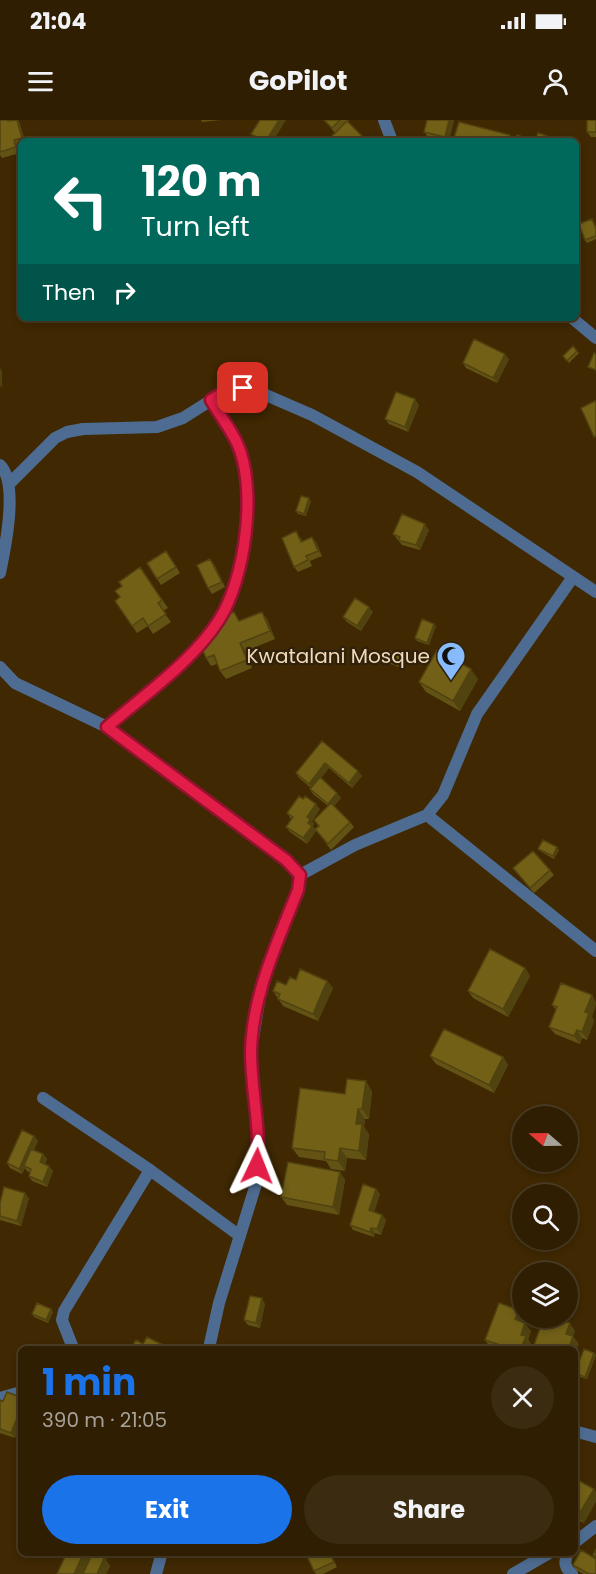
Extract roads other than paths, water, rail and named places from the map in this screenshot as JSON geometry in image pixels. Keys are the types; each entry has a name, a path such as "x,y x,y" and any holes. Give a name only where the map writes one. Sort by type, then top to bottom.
{"street":[{"path":"384,120 391,138"},
{"path":"576,321 596,338"},
{"path":"10,483 55,438 67,432 83,429 157,427 183,418 232,387 243,388 260,392 312,416 451,492 512,538 596,592"},
{"path":"107,727 204,639 232,599 239,572 245,524 244,473 237,444 211,400"},
{"path":"0,573 9,516 10,483 1,469"},
{"path":"300,875 355,844 427,815 443,795 477,714 573,577"},
{"path":"0,667 15,683 107,727 286,860 300,875"},
{"path":"427,815 596,951"},
{"path":"209,1346 219,1304 257,1175 259,1148 251,1051 262,983 298,890 300,875"},
{"path":"43,1098 150,1170 240,1236"},
{"path":"72,1346 62,1320 63,1311 150,1170"},
{"path":"0,1398 18,1393"},
{"path":"578,1432 596,1437"},
{"path":"578,1540 596,1526"},
{"path":"156,1574 161,1556"},
{"path":"513,1574 544,1556"},
{"path":"566,1556 565,1568 572,1574"}],"place":[{"name":"Kwatalani Mosque","path":"451,682"}]}
